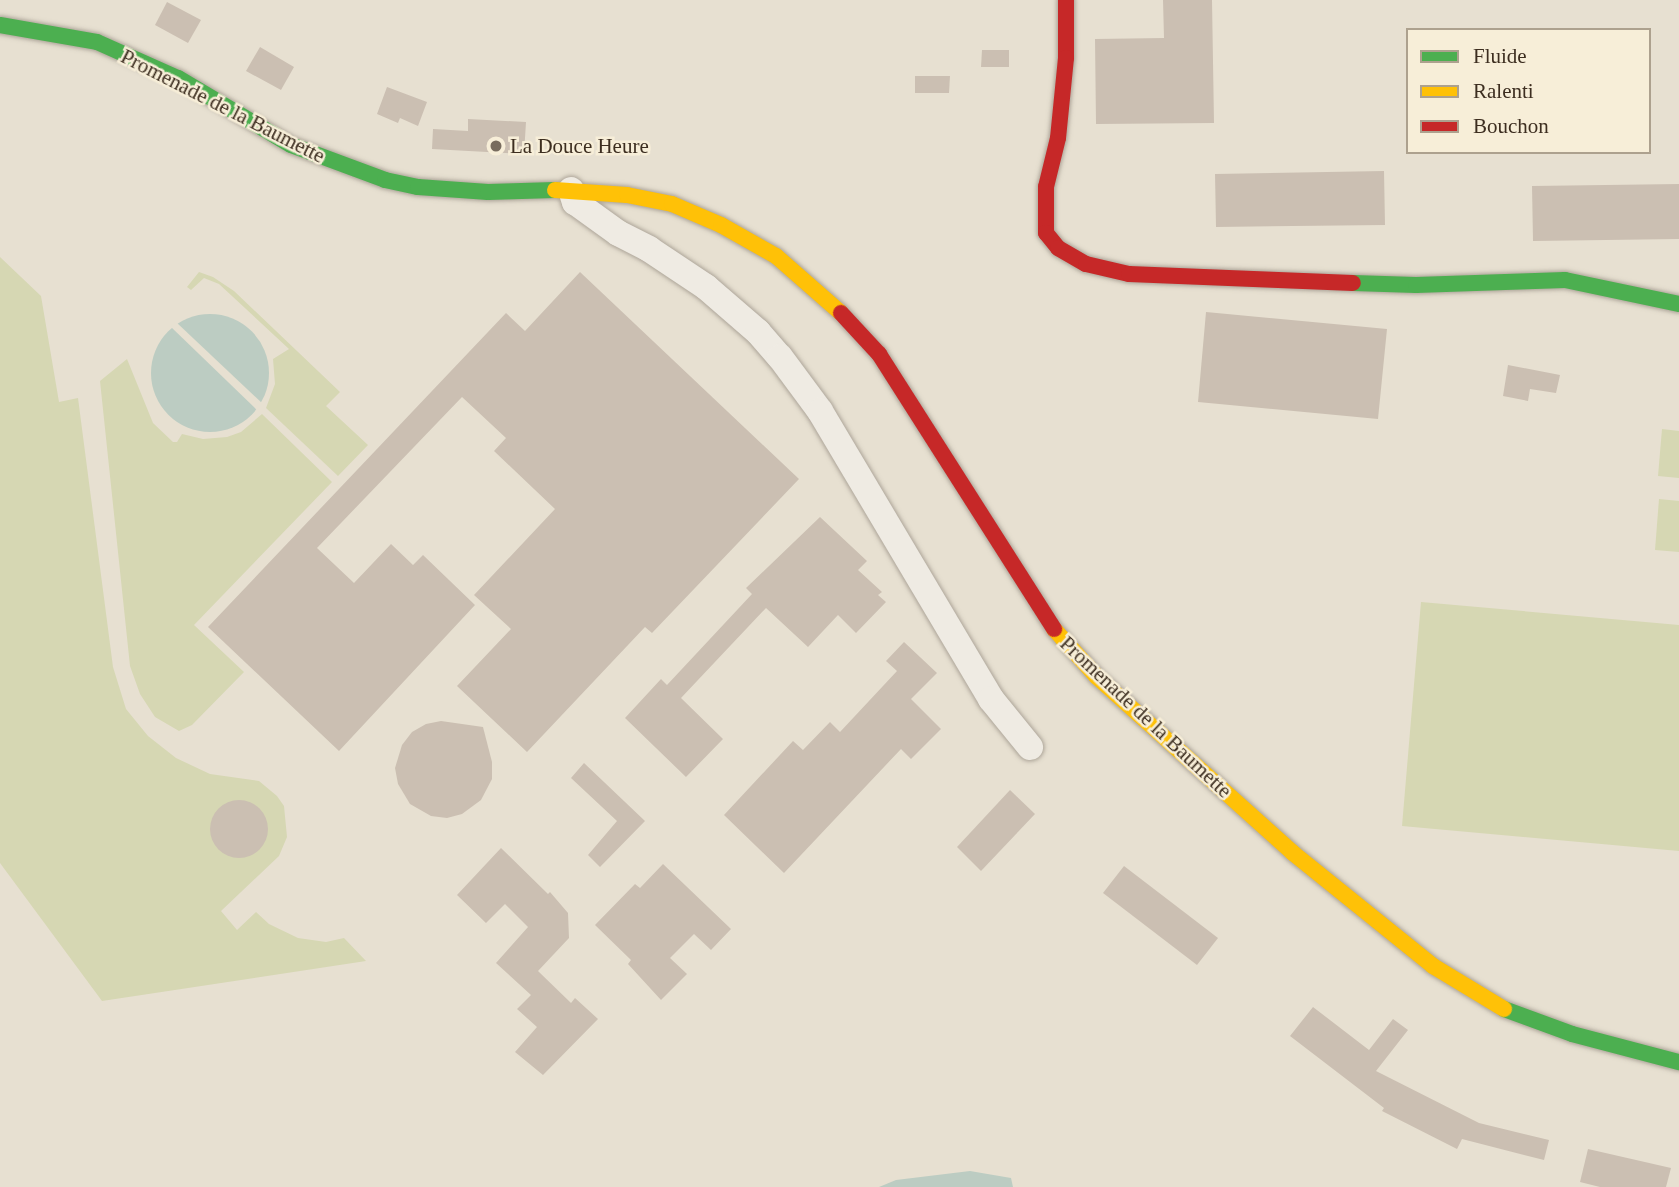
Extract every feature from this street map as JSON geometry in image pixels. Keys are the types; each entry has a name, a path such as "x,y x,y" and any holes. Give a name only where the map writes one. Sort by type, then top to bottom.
{"street":[{"path":"1066,0 1066,58 1058,138 1046,187 1046,233 1058,248 1086,264 1129,274 1416,285 1565,280 1679,304"},
{"name":"Promenade de la Baumette","path":"0,26 97,42 178,78 291,145 385,180 418,187 488,192 571,190 618,194 672,204 721,225 776,256 831,302 879,354 1057,634 1097,677 1368,915 1433,966 1494,1005 1572,1034 1679,1062"},
{"path":"571,190 575,202 618,233 649,249 706,287 780,357 820,411 991,699 1030,747"},
{"path":"618,194 613,215 618,233"}],"green space":[{"path":"0,257 41,296 59,402 78,398 113,667 126,709 148,736 176,758 210,774 259,781 277,796 284,806 287,837 279,856 221,911 237,930 256,912 269,924 298,938 326,942 344,938 366,961 102,1001 0,863","holes":["241,805 256,812 262,832 254,846 237,852 221,842 217,827 224,812"]},
{"path":"199,272 213,277 234,291 340,392 326,406 368,445 338,476 266,408 275,384 273,359 289,349 219,284 204,278 191,290 187,287"},
{"path":"127,359 153,423 173,442 177,442 182,434 203,439 227,437 241,432 262,414 332,482 194,625 244,672 192,725 179,731 155,717 140,694 130,666 100,381"},
{"path":"1662,429 1679,431 1679,478 1658,476"},
{"path":"1659,499 1679,501 1679,552 1655,550"},
{"path":"1421,602 1679,625 1679,851 1402,826"}],"shaded area":[{"path":"210,314 243,324 259,340 269,373 259,406 243,422 210,432 177,422 161,406 151,373 161,340 177,324"},
{"path":"970,1171 1011,1178 1013,1187 879,1187 896,1180"}],"pier":[{"path":"176,322 264,405 259,412 170,326"}],"building":[{"path":"1163,0 1212,0 1214,123 1096,124 1095,39 1164,38"},
{"path":"167,2 201,20 188,43 155,25"},
{"path":"260,47 294,67 281,90 246,71"},
{"path":"982,50 1009,50 1009,67 981,67"},
{"path":"915,76 950,76 949,93 915,93"},
{"path":"387,87 427,102 418,126 400,118 398,123 377,114"},
{"path":"468,119 526,122 524,154 432,149 433,129 468,131"},
{"path":"1384,171 1385,225 1216,227 1215,174"},
{"path":"1679,184 1679,239 1533,241 1532,186"},
{"path":"580,272 799,479 652,633 645,627 527,752 457,686 511,629 474,595 555,509 494,451 506,438 462,397 317,548 354,583 391,544 413,565 423,555 475,605 339,751 208,627 506,313 525,331"},
{"path":"1206,312 1387,329 1378,419 1198,402"},
{"path":"1508,365 1560,375 1556,393 1530,389 1528,401 1503,396"},
{"path":"820,517 867,561 858,570 882,592 878,595 886,602 856,633 838,615 808,647 766,608 681,698 723,739 686,777 625,718 661,679 667,685 752,594 746,588"},
{"path":"904,642 937,673 911,699 941,729 911,759 901,749 784,873 724,815 793,741 803,750 830,722 840,732 897,671 886,661"},
{"path":"441,721 483,727 492,762 492,779 481,800 462,814 447,818 431,816 410,804 398,784 395,768 402,745 412,732 426,724"},
{"path":"584,763 645,821 600,867 588,855 617,821 571,778"},
{"path":"1010,790 1035,814 981,871 957,847"},
{"path":"233,800 245,800 260,808 268,823 268,835 260,850 245,858 233,858 218,850 210,835 210,823 218,808"},
{"path":"501,848 548,894 550,892 568,913 569,938 538,971 571,1003 575,998 598,1019 543,1075 515,1052 537,1027 517,1009 531,995 496,963 528,927 505,904 486,923 457,895"},
{"path":"663,864 731,929 711,950 694,934 670,958 687,974 661,1000 628,964 631,960 595,925 635,884 640,888"},
{"path":"1124,866 1218,938 1197,965 1103,893"},
{"path":"1313,1007 1369,1050 1393,1019 1408,1030 1376,1071 1479,1123 1549,1140 1544,1160 1462,1139 1457,1149 1382,1111 1384,1108 1290,1036"},
{"path":"1588,1149 1671,1168 1666,1187 1600,1187 1580,1182"}],"traffic: fast":[{"path":"0,25 97,42 178,78 291,145 385,180 418,187 488,192 555,190"},
{"path":"1353,283 1416,285 1565,280 1679,304"},
{"path":"1504,1009 1572,1034 1679,1062"}],"traffic: slow":[{"path":"555,190 627,195 672,204 721,225 776,256 841,313"},
{"path":"1054,629 1097,677 1293,853 1433,966 1504,1009"}],"traffic: jam":[{"path":"1066,0 1066,58 1058,138 1046,187 1046,233 1058,248 1086,264 1129,274 1353,283"},
{"path":"841,313 879,354 1054,629"}],"place":[{"name":"La Douce Heure","path":"496,146"}]}
